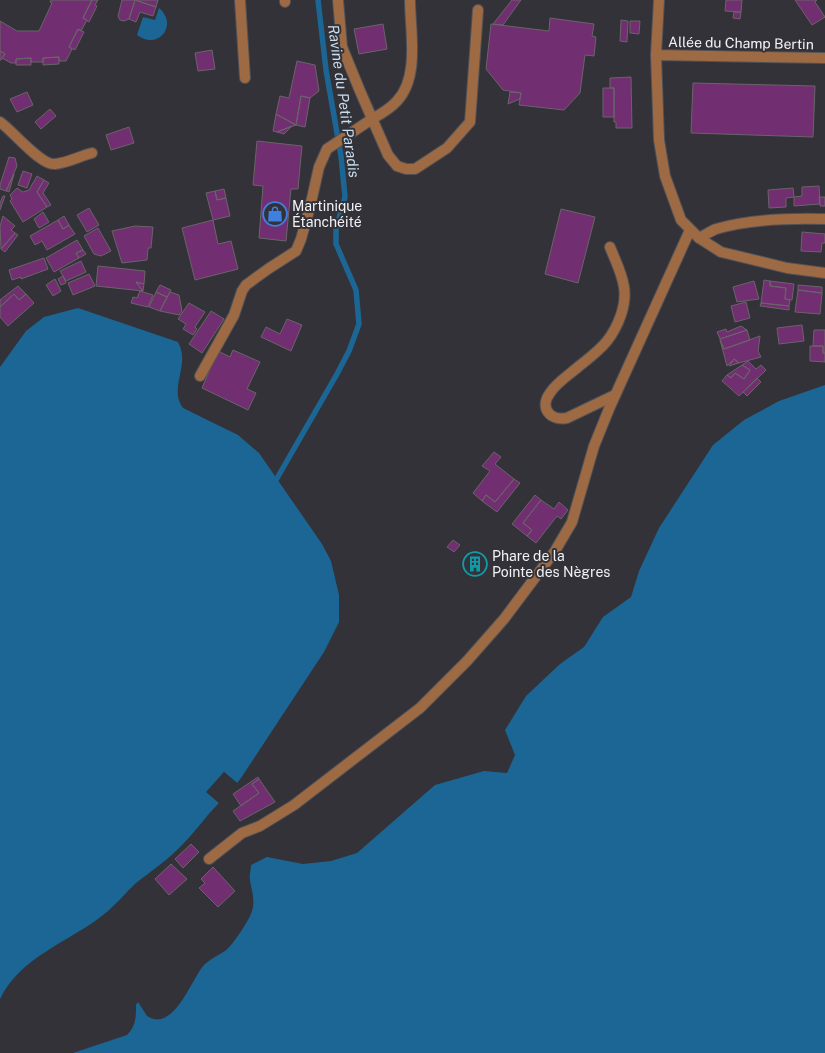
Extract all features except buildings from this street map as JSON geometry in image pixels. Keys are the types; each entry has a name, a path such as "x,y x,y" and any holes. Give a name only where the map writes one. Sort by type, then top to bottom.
{"street":[{"path":"240,0 245,78"},
{"path":"338,0 342,47 388,155 397,166 406,169 415,169 446,148 470,122 478,10"},
{"path":"200,376 234,316 242,291 246,285 268,268 296,251 306,223 319,167 327,149 346,135 390,109 399,100 406,88 412,55 410,0"},
{"path":"659,0 656,55 659,140 665,176 681,220 690,230 721,252 787,268 825,273"},
{"name":"Allée du Champ Bertin","path":"656,55 825,58"},
{"path":"0,122 9,128 45,163 54,165 92,152"},
{"path":"700,238 715,229 741,224 787,218 825,219"},
{"path":"209,859 242,833 260,826 294,805 420,708 467,661 504,619 555,551 572,522 594,446 615,395 690,230"},
{"path":"610,247 624,284 625,298 622,312 606,342 550,391 545,403 550,415 556,419 561,419 567,418 615,395"}],"water":[{"path":"159,8 165,15 167,22 163,34 152,40 137,35 143,17 155,20"},
{"path":"78,308 178,342 182,359 178,392 183,408 238,435 259,453 322,544 331,561 339,595 339,622 324,652 241,778 237,783 224,772 207,792 219,803 189,838 168,858 136,883 112,908 90,925 32,961 9,984 0,999 0,367 26,331 44,317"},
{"path":"825,385 825,1053 73,1053 127,1035 134,1025 138,1002 147,1016 156,1019 165,1017 173,1012 203,966 228,948 240,934 249,918 253,901 250,878 251,865 267,857 303,864 331,861 357,853 435,785 484,771 507,773 515,755 505,730 526,696 560,664 584,647 603,617 631,597 639,571 659,528 713,445 744,420 779,401"}],"pier":[{"path":"224,772 237,783 235,785 224,776 210,792 221,802 219,803 206,792"}],"waterway":[{"name":"Ravine du Petit Paradis","path":"276,480 337,374 349,351 359,324 356,290 336,244 336,229 345,197 341,156 326,70 318,0"}],"place":[{"name":"Martinique Étanchéité","path":"275,214"},
{"name":"Phare de la Pointe des Nègres","path":"475,564"}]}
